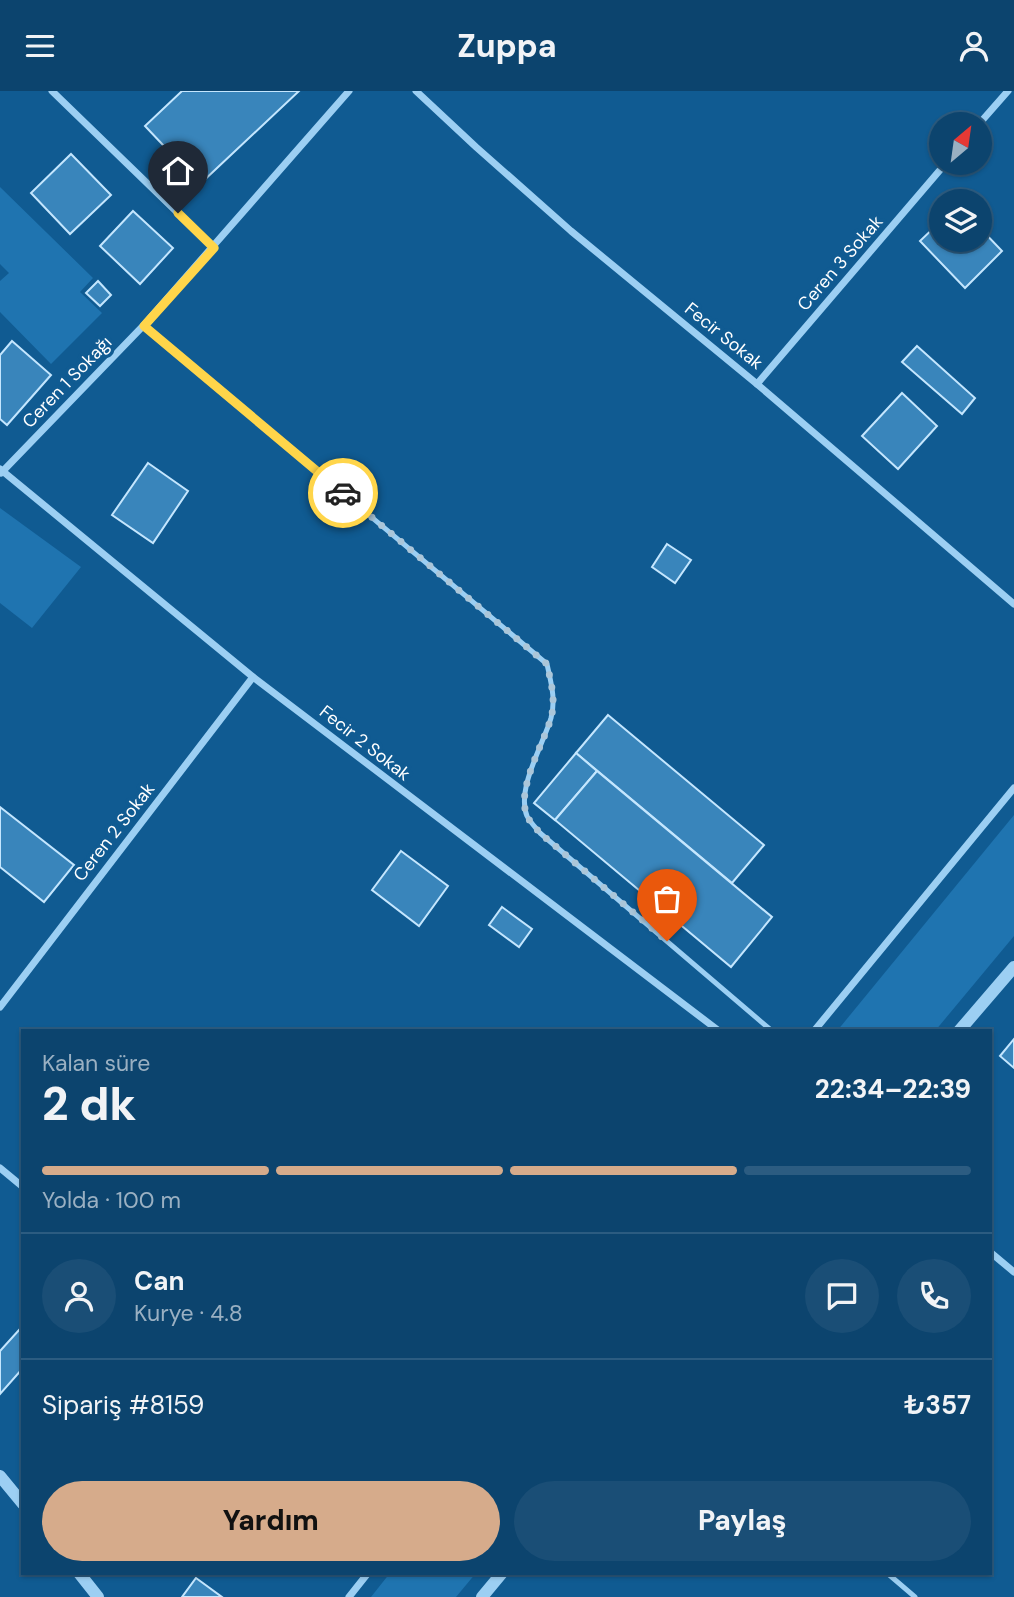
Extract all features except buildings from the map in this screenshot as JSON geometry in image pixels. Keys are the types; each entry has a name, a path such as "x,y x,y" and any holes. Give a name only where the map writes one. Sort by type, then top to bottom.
{"street":[{"path":"52,91 214,248"},
{"name":"Ceren 1 Sokağı","path":"1,471 144,326 349,91"},
{"name":"Fecir Sokak","path":"416,91 570,231 757,384 1014,604"},
{"path":"990,112 1008,91"},
{"name":"Ceren 3 Sokak","path":"757,384 936,175"},
{"name":"Fecir 2 Sokak","path":"1,471 253,677 716,1029"},
{"name":"Ceren 2 Sokak","path":"0,1007 253,677"},
{"path":"816,1029 1014,787"},
{"path":"961,1029 1014,967"},
{"path":"0,1168 21,1185"},
{"path":"992,1254 1014,1272"},
{"path":"0,1476 21,1502"},
{"path":"81,1575 98,1597"},
{"path":"349,1597 366,1575"},
{"path":"482,1597 500,1575"}],"lane":[{"path":"144,326 547,664 554,699 551,717 527,783 524,803 528,818 540,833 770,1029"},
{"path":"889,1575 915,1597"}],"shaded area":[{"path":"0,187 93,278 80,292 102,313 51,364 0,312 0,281 9,273 0,264"},
{"path":"0,508 81,567 32,628 0,603"},
{"path":"1014,815 1014,936 937,1029 839,1029"},
{"path":"388,1575 474,1575 456,1597 371,1597"}],"way so far":[{"path":"343,493 547,664 554,699 551,717 527,783 524,803 528,818 540,833 667,941"}],"route":[{"path":"178,213 214,248 144,326 343,493"}]}
